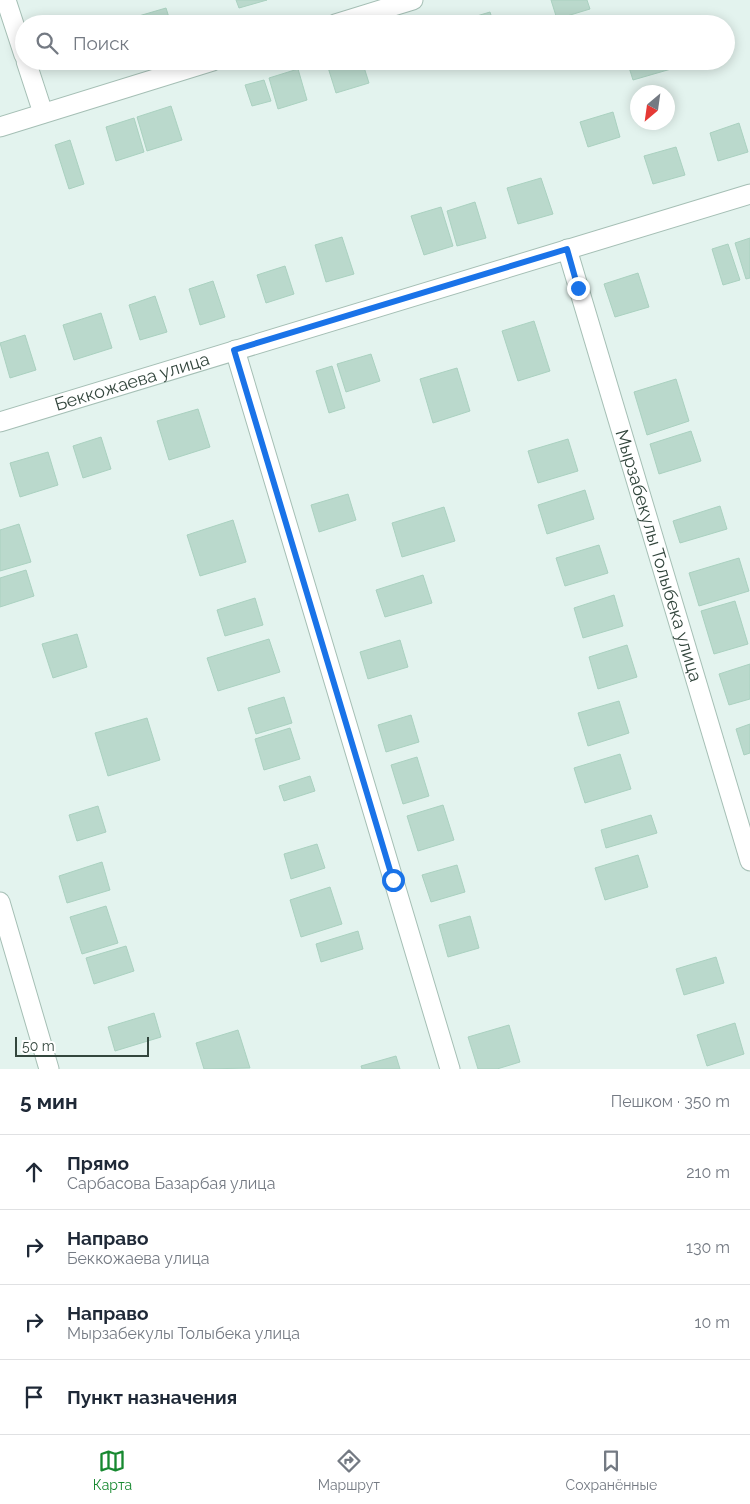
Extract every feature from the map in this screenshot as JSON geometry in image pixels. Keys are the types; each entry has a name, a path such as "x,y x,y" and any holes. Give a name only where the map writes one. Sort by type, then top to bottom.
{"street":[{"path":"6,0 15,28"},
{"path":"364,15 413,0"},
{"path":"29,70 43,113"},
{"path":"0,127 184,70"},
{"name":"Беккожаева улица","path":"0,422 750,194"},
{"name":"Мырзабекулы Толыбека улица","path":"567,249 750,861"},
{"path":"234,350 450,1069"},
{"path":"0,902 49,1069"}],"building":[{"path":"236,0 267,0 239,8"},
{"path":"551,0 587,0 590,9 570,15 556,15"},
{"path":"166,8 168,15 142,15"},
{"path":"490,12 491,15 480,15"},
{"path":"298,70 307,100 278,109 269,78"},
{"path":"329,70 365,70 369,83 336,93"},
{"path":"630,70 668,70 633,80"},
{"path":"264,80 271,101 252,106 245,85"},
{"path":"171,106 182,140 147,151 137,117"},
{"path":"613,112 620,137 588,147 580,122"},
{"path":"134,118 144,152 116,161 106,127"},
{"path":"739,123 748,152 718,161 710,133"},
{"path":"70,140 84,184 69,189 55,145"},
{"path":"676,147 685,175 653,184 644,156"},
{"path":"541,178 553,214 518,224 507,188"},
{"path":"475,202 486,238 457,246 447,211"},
{"path":"441,207 453,246 424,255 411,216"},
{"path":"342,237 354,274 326,282 315,245"},
{"path":"750,238 750,278 746,279 735,243"},
{"path":"728,244 740,280 723,285 712,249"},
{"path":"285,266 294,294 266,303 257,275"},
{"path":"638,273 649,307 615,317 604,284"},
{"path":"213,281 225,317 200,325 189,289"},
{"path":"155,296 167,332 140,340 129,305"},
{"path":"101,313 112,348 74,360 63,325"},
{"path":"534,321 550,371 518,381 502,331"},
{"path":"25,335 36,370 10,378 0,343"},
{"path":"371,354 380,381 346,392 337,364"},
{"path":"332,366 345,408 329,413 316,371"},
{"path":"457,368 470,411 433,423 420,379"},
{"path":"676,379 689,421 647,435 634,392"},
{"path":"198,409 210,447 169,460 157,421"},
{"path":"691,431 701,461 659,474 650,444"},
{"path":"101,437 111,469 83,478 73,446"},
{"path":"568,439 578,471 538,483 528,451"},
{"path":"48,452 58,485 20,497 10,463"},
{"path":"585,490 594,519 547,534 538,505"},
{"path":"348,494 356,520 319,532 311,505"},
{"path":"720,506 727,529 680,543 673,521"},
{"path":"444,507 455,541 402,557 392,523"},
{"path":"233,520 246,562 200,576 187,535"},
{"path":"19,524 31,562 0,571 0,530"},
{"path":"599,545 608,573 565,586 556,558"},
{"path":"739,558 749,591 699,606 689,573"},
{"path":"26,570 34,596 0,607 0,578"},
{"path":"423,575 432,603 385,617 376,590"},
{"path":"614,595 623,626 583,638 574,608"},
{"path":"255,598 263,625 225,636 217,610"},
{"path":"735,601 748,644 714,654 701,611"},
{"path":"77,634 87,667 53,678 42,644"},
{"path":"269,639 280,672 218,691 207,658"},
{"path":"400,640 408,667 368,679 360,652"},
{"path":"627,645 637,677 598,689 589,657"},
{"path":"750,664 750,699 729,705 719,674"},
{"path":"284,697 292,723 256,734 248,708"},
{"path":"619,701 629,733 588,746 578,713"},
{"path":"411,715 419,742 386,752 378,725"},
{"path":"147,718 160,760 108,776 95,733"},
{"path":"750,724 750,753 744,755 736,729"},
{"path":"290,728 300,759 264,770 255,739"},
{"path":"620,754 631,789 585,803 574,768"},
{"path":"417,757 429,796 403,804 391,765"},
{"path":"310,776 315,791 284,801 279,786"},
{"path":"443,805 454,840 418,851 407,816"},
{"path":"98,806 106,832 77,841 69,815"},
{"path":"651,815 657,833 606,848 601,830"},
{"path":"317,844 325,868 291,879 284,854"},
{"path":"638,855 648,887 605,900 595,868"},
{"path":"102,862 110,890 67,903 59,876"},
{"path":"457,865 465,892 431,902 422,875"},
{"path":"330,887 342,924 301,937 290,900"},
{"path":"106,906 118,943 82,954 70,917"},
{"path":"470,916 479,948 448,957 439,925"},
{"path":"358,931 363,949 321,962 316,944"},
{"path":"126,946 134,971 94,984 86,958"},
{"path":"716,957 724,983 684,995 676,969"},
{"path":"154,1013 161,1037 115,1051 108,1027"},
{"path":"735,1023 744,1054 707,1066 697,1035"},
{"path":"509,1025 520,1062 497,1069 478,1069 468,1037"},
{"path":"238,1030 250,1068 204,1069 196,1043"},
{"path":"396,1056 400,1069 362,1069 361,1066"}],"route":[{"path":"393,880 234,350 567,249 578,288"}]}
